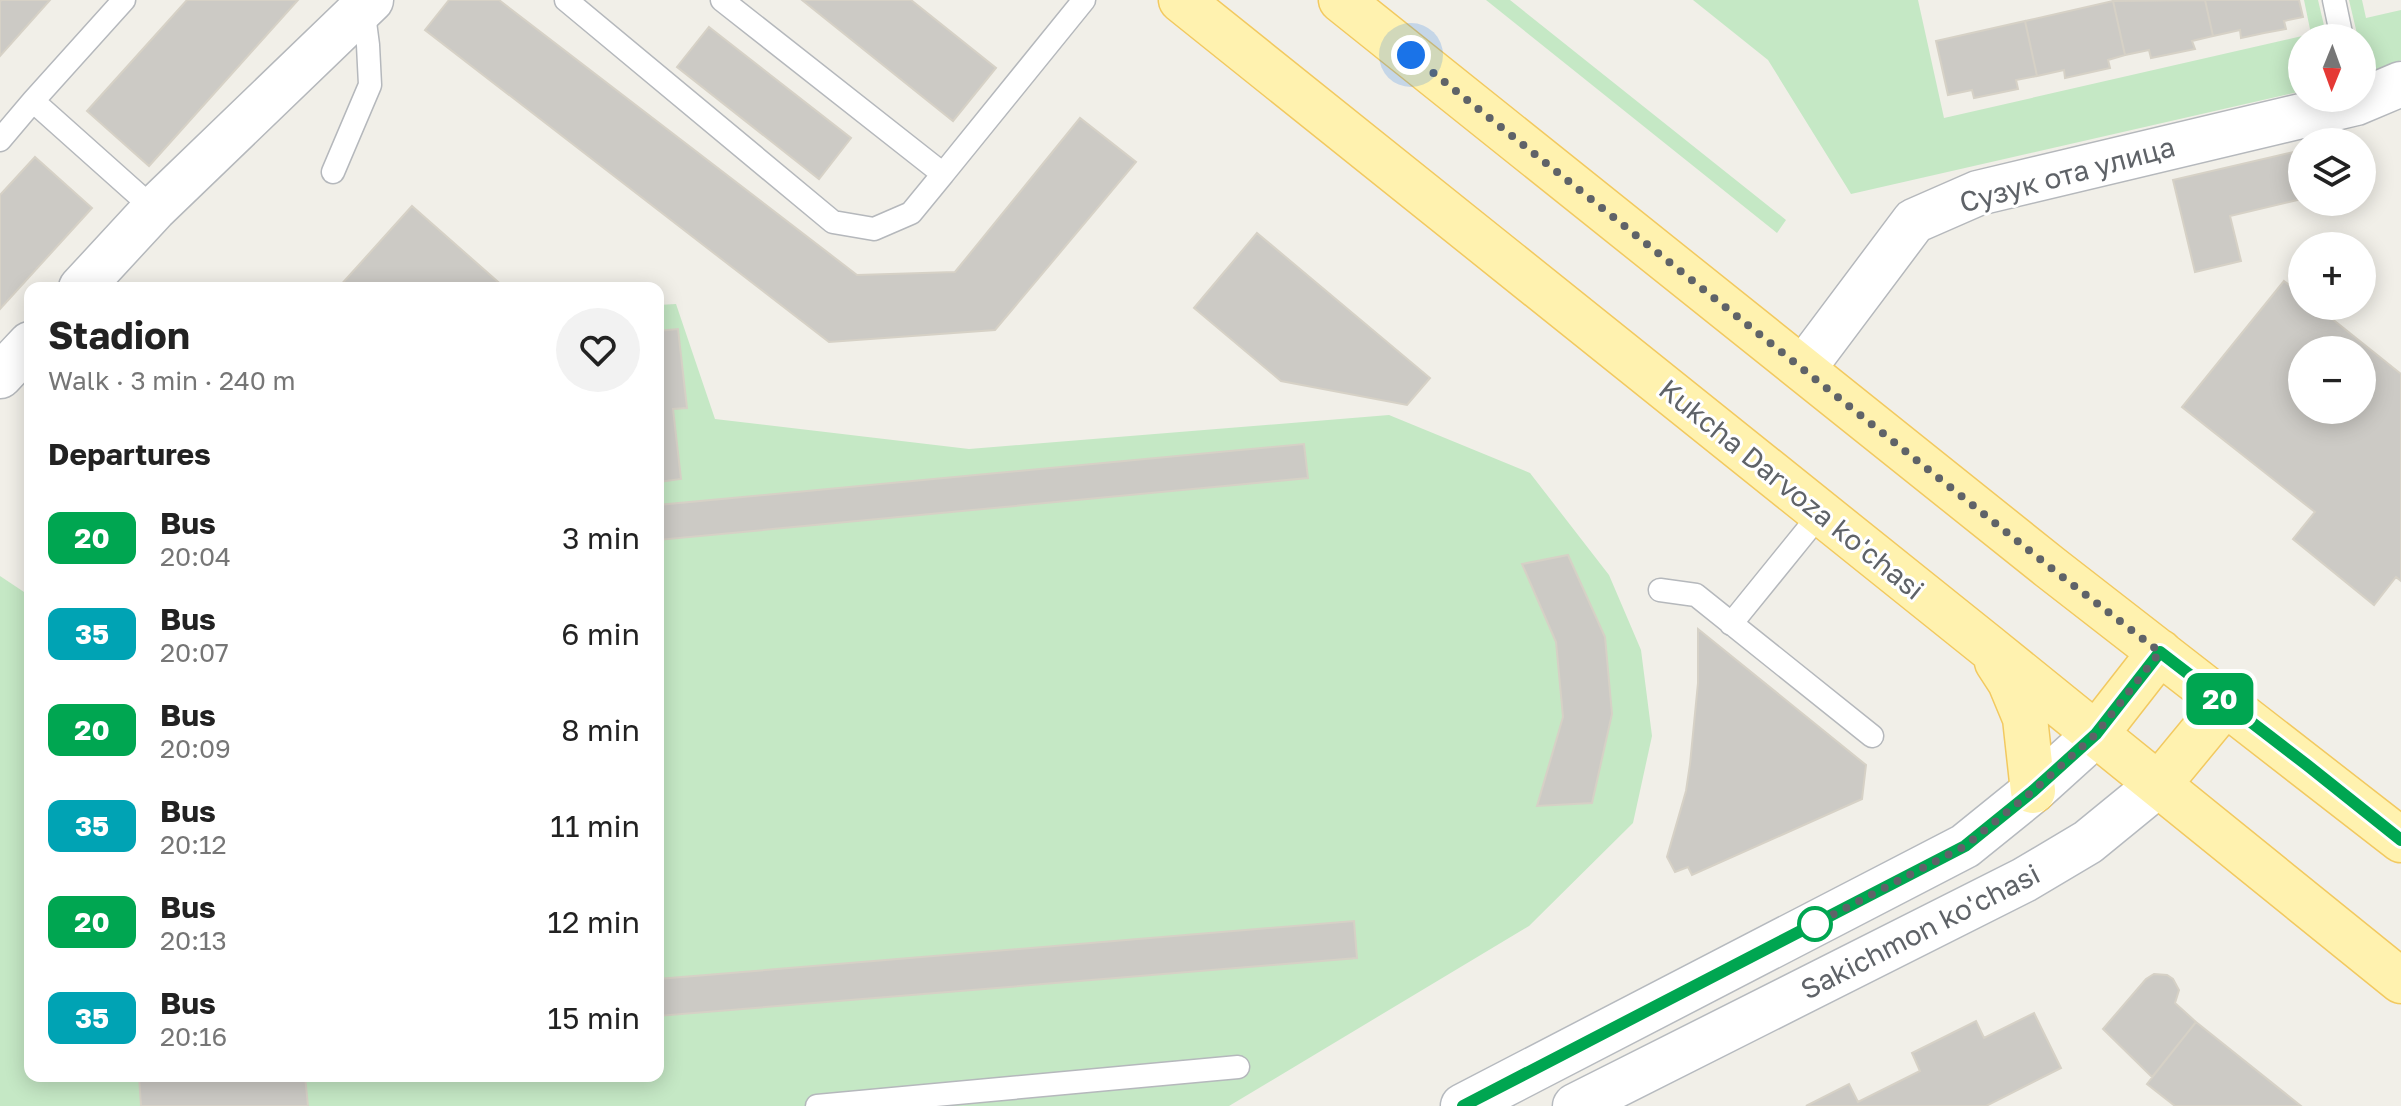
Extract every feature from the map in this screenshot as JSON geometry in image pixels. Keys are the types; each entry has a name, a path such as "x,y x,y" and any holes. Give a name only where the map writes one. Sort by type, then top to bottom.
{"main road":[{"name":"Kukcha Darvoza ko'chasi","path":"1181,0 2401,981"},
{"path":"1341,0 2225,704 2401,840"},
{"path":"87,282 154,209 367,4"},
{"name":"Сузук ота улица","path":"2376,93 2401,84"},
{"name":"Сузук ота улица","path":"1803,369 1914,221 1978,193 2306,112"},
{"path":"0,376 24,350"},
{"path":"1987,646 2010,682 2025,718 2033,791"},
{"name":"Sakichmon ko'chasi","path":"1463,1106 1965,846 2096,734 2160,652"},
{"name":"Sakichmon ko'chasi","path":"1575,1106 2024,880 2088,842 2159,784 2225,704"}],"lane":[{"path":"0,140 124,0"},
{"path":"566,0 833,222 874,229 911,213 1084,0"},
{"path":"722,0 943,174"},
{"path":"2334,0 2339,24"},
{"path":"333,172 370,85 367,4"},
{"path":"33,101 154,209"},
{"path":"1731,624 1821,513"},
{"path":"1660,590 1696,595 1872,736"},
{"path":"817,1106 1028,1096 1238,1067"}],"green space":[{"path":"1486,0 1510,0 1786,220 1777,233"},
{"path":"1693,0 1918,0 1944,118 2288,39 2288,94 1851,194 1768,60"},
{"path":"2304,0 2318,0 2324,24 2309,24"},
{"path":"2349,0 2362,0 2366,18 2401,10 2401,60 2376,72 2376,24 2355,24"},
{"path":"676,304 715,419 969,449 1389,415 1530,473 1609,575 1641,650 1652,736 1633,823 1529,926 1229,1106 0,1106 0,576 24,592 24,1082 664,1082 664,305"}],"building":[{"path":"50,0 0,56 0,2"},
{"path":"187,0 298,0 149,166 87,111"},
{"path":"449,0 499,0 857,275 955,272 1080,118 1136,162 995,330 829,342 425,30"},
{"path":"802,0 911,0 996,68 953,121"},
{"path":"2205,0 2213,36 2192,41 2195,49 2151,58 2149,50 2125,55 2113,1"},
{"path":"2205,0 2299,0 2303,17 2284,21 2286,29 2241,38 2240,30 2213,36"},
{"path":"2113,1 2125,55 2108,60 2110,68 2065,78 2064,70 2037,76 2025,21"},
{"path":"2025,21 2037,76 2016,80 2018,89 1974,98 1972,90 1948,95 1936,41"},
{"path":"709,27 851,138 819,179 677,67"},
{"path":"2288,153 2288,202 2230,216 2241,261 2195,272 2173,180"},
{"path":"35,157 92,208 0,309 0,195"},
{"path":"412,206 498,282 343,282"},
{"path":"1257,233 1430,378 1407,405 1281,381 1194,308"},
{"path":"2284,281 2288,284 2288,320 2334,320 2354,336 2288,336 2288,424 2376,424 2376,354 2401,374 2401,581 2396,577 2374,605 2293,539 2315,512 2182,407"},
{"path":"678,329 687,408 673,409 681,479 664,481 664,330"},
{"path":"1304,444 1308,478 664,539 664,504"},
{"path":"1568,555 1605,637 1612,714 1592,803 1537,806 1563,717 1556,642 1522,564"},
{"path":"1698,629 1866,765 1862,799 1692,875 1688,867 1675,872 1667,857 1686,791 1690,764 1698,683"},
{"path":"1354,921 1357,958 664,1016 664,978"},
{"path":"2154,974 2173,979 2179,990 2175,1003 2196,1022 2152,1077 2103,1029 2146,979"},
{"path":"2034,1013 2061,1068 1986,1106 1806,1106 1849,1084 1858,1102 1920,1071 1912,1053 1976,1021 1984,1038"},
{"path":"2196,1022 2301,1106 2175,1106 2147,1084"},
{"path":"139,1082 306,1082 308,1106 141,1106"}],"bus line":[{"name":"20","path":"1463,1106 1965,846 2096,734 2160,652 2401,840"}],"route":[{"path":"1411,55 2160,652 2096,734 1965,846 1815,924"}]}
